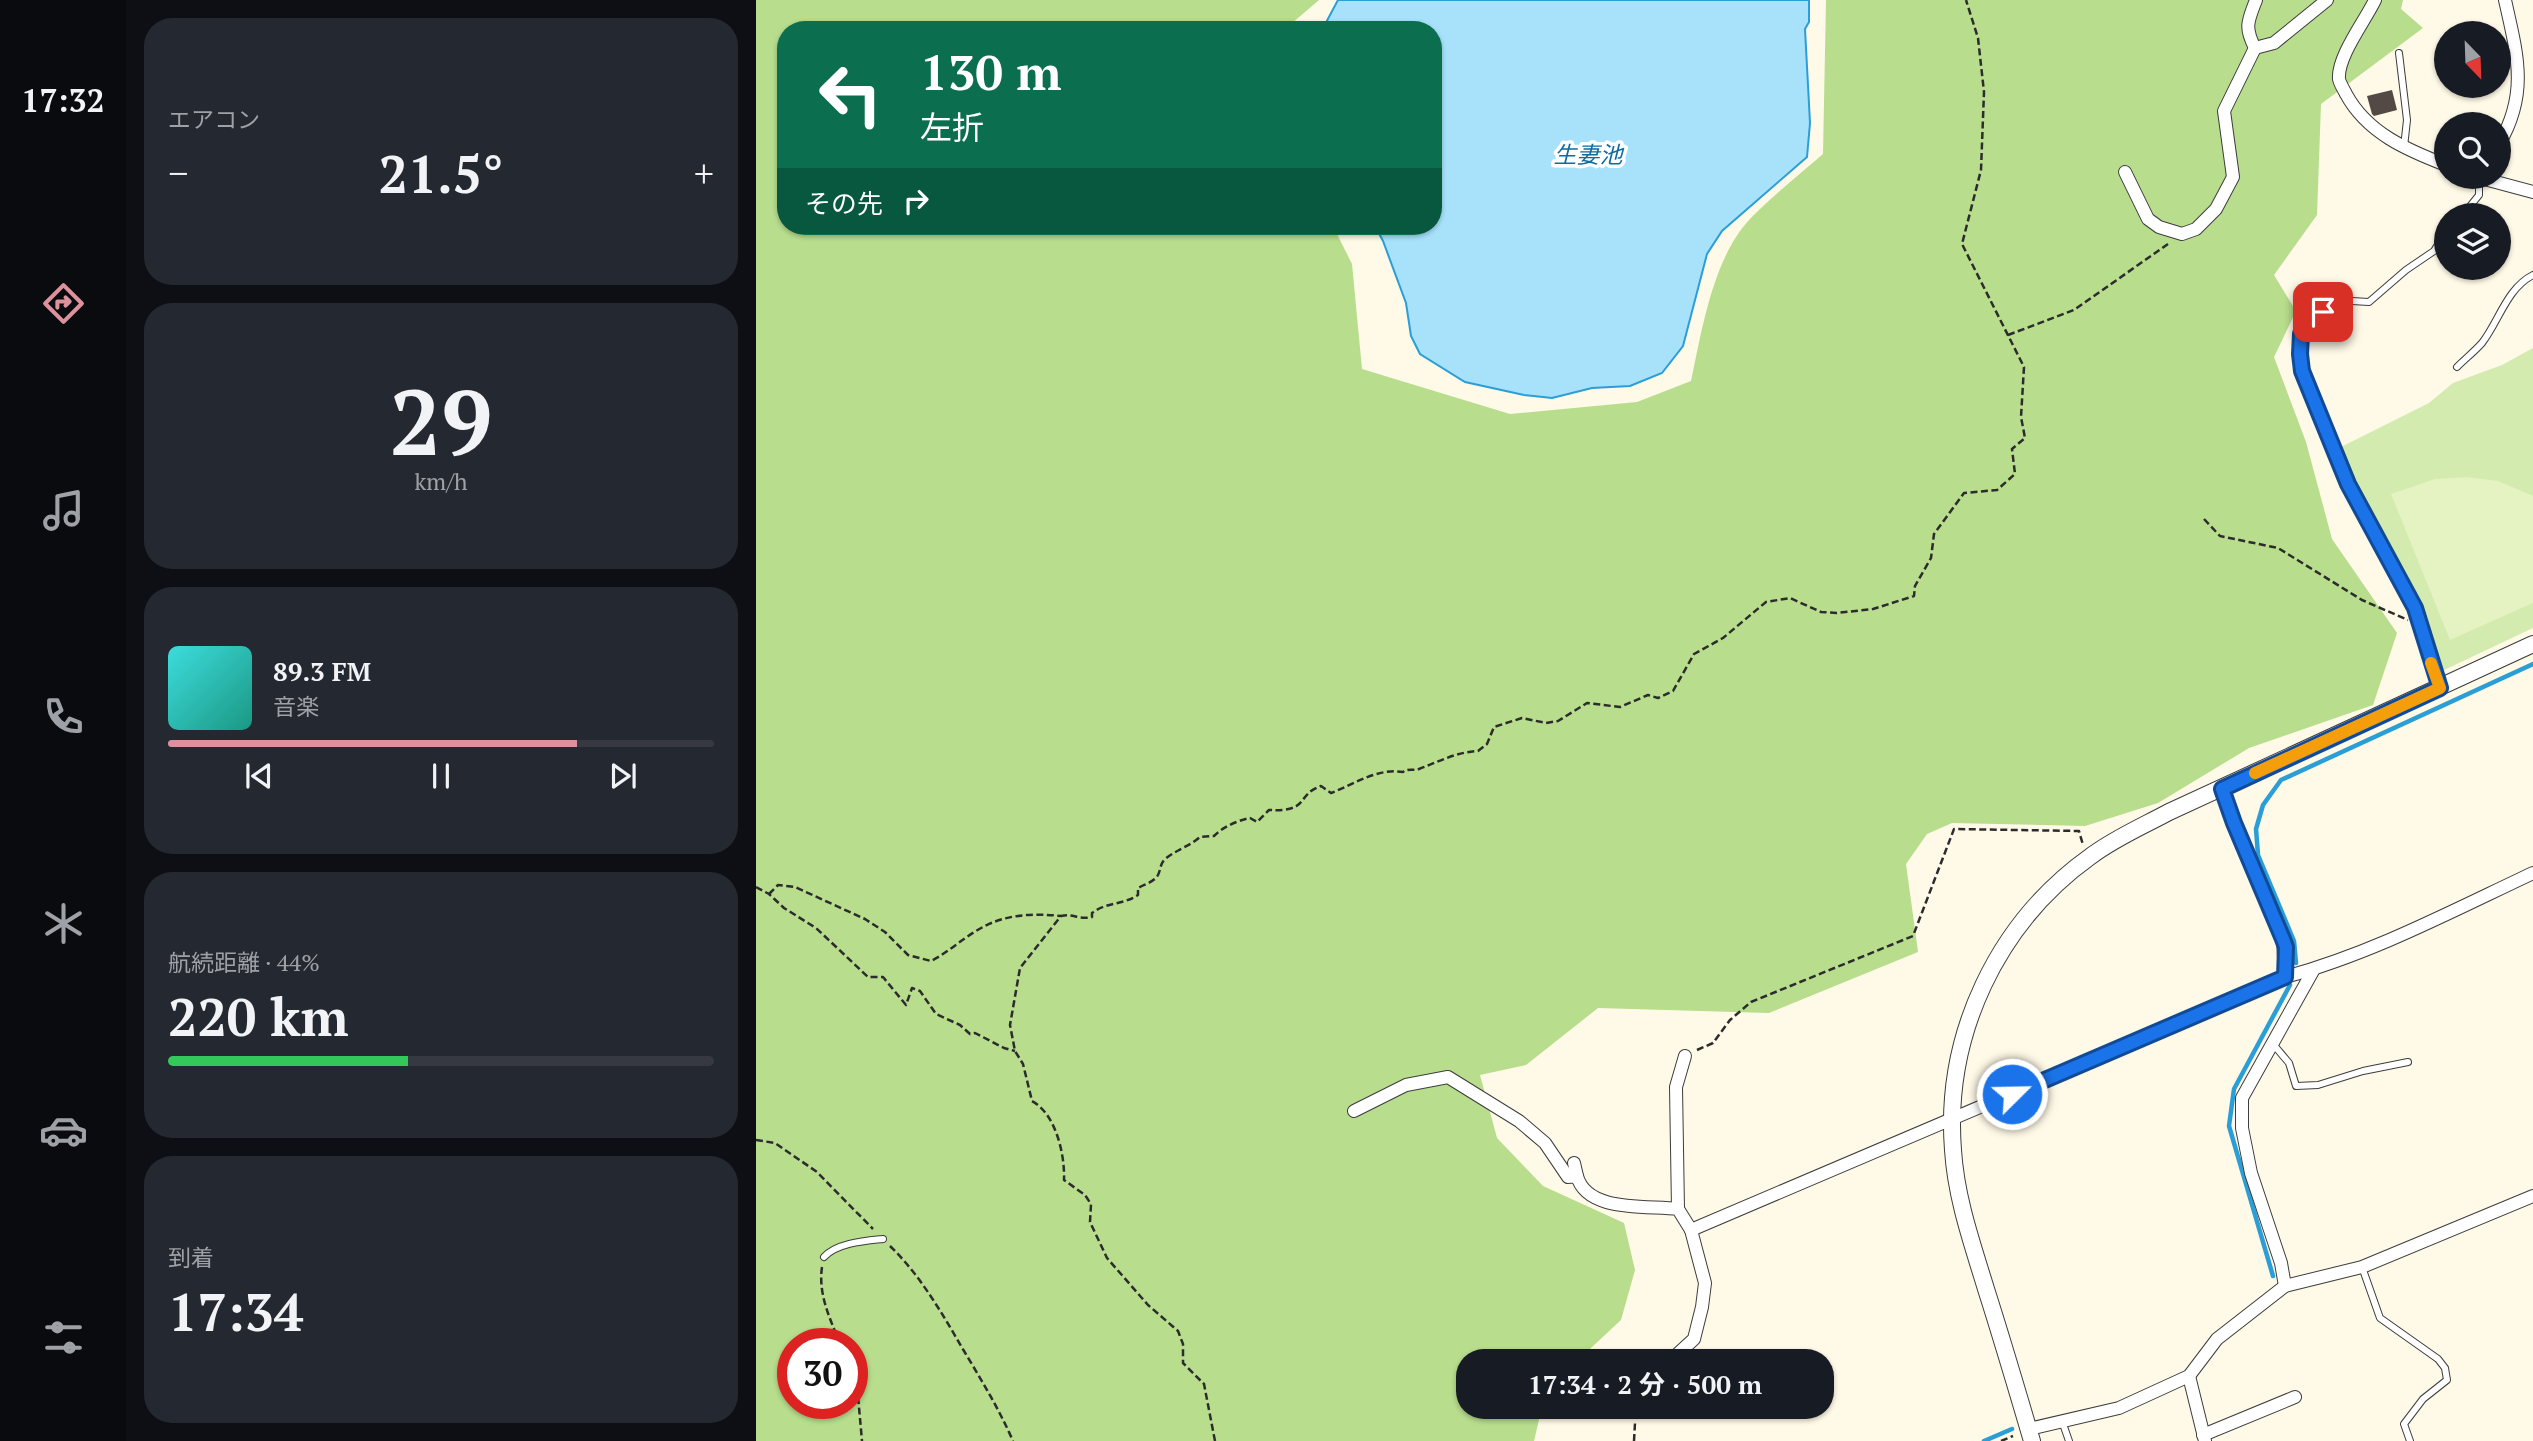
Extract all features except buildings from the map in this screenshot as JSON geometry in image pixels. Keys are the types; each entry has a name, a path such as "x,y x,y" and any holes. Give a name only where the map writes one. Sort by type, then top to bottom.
{"street":[{"path":"2255,48 2249,38 2247,25 2256,0"},
{"path":"2125,172 2148,219 2159,227 2182,234 2196,229 2216,209 2233,177 2224,111 2255,48 2274,43 2327,0"},
{"path":"2375,0 2344,54 2339,80 2354,109 2387,138 2434,160"},
{"path":"2505,0 2519,64 2511,120"},
{"path":"2511,186 2533,192"},
{"path":"2533,644 2169,812 2092,855 2051,888 2017,927 1992,966 1969,1019 1960,1052 1952,1119 1957,1178 1966,1223 2031,1435 2062,1420 2119,1408 2189,1376 2217,1339 2285,1286 2362,1267 2533,1196"},
{"path":"2222,789 2286,947 2285,977"},
{"path":"1691,1230 2285,977 2314,969 2403,934 2533,873"},
{"path":"2285,1286 2281,1264 2251,1173 2242,1128 2242,1098 2314,969"},
{"path":"1683,1349 1694,1339 1705,1283 1691,1230 1678,1209 1676,1087 1685,1056"},
{"path":"1354,1111 1406,1085 1448,1077 1519,1121 1545,1143 1568,1177 1577,1177"},
{"path":"1574,1163 1580,1185 1596,1199 1613,1204 1678,1209"},
{"path":"2189,1376 2204,1438 2295,1397"}],"lane":[{"path":"2399,52 2407,120 2404,148"},
{"path":"2434,251 2406,270 2369,302 2335,300 2311,330 2301,334 2300,354 2302,371 2348,484 2415,608 2440,688"},
{"path":"2457,367 2482,342 2499,313 2525,279 2533,275"},
{"path":"2272,1043 2289,1063 2296,1086 2318,1085 2363,1071 2408,1062"},
{"path":"824,1257 828,1252 856,1242 883,1239"},
{"path":"2362,1267 2381,1318 2438,1359 2445,1368 2447,1380 2423,1399 2404,1424 2410,1441"},
{"path":"2062,1420 2069,1441"}],"path":[{"path":"769,894 778,885 795,887 865,919 886,932 908,955 931,961 977,930 1002,918 1069,914 1080,919 1092,917 1092,913 1101,906 1133,899 1138,895 1138,888 1151,881 1163,861 1181,847 1200,837 1213,836 1240,820 1250,818 1257,822 1269,810 1291,810 1300,805 1311,789 1321,786 1331,793 1374,774 1389,770 1403,772 1406,769 1419,769 1424,764 1461,752 1478,751 1487,744 1494,727 1522,718 1546,723 1558,721 1587,703 1620,707 1648,695 1658,698 1672,691 1694,654 1723,638 1766,602 1790,598 1821,612 1837,613 1873,609 1914,596 1915,586 1931,558 1934,534 1964,493 1997,490 2015,474 2012,449 2025,438 2021,417 2024,367 1962,244 1981,170 1984,92 1978,38 1966,0"},
{"path":"2008,335 2074,310 2182,234"},
{"path":"2204,519 2220,536 2278,548 2362,600 2420,627"},
{"path":"1685,1056 1713,1043 1730,1020 1751,1002 1913,936 1954,829 2078,831 2084,847"},
{"path":"756,887 816,929 868,977 883,977 906,1005 912,988 920,991 936,1014 960,1024 970,1034 975,1033 1015,1051"},
{"path":"1061,916 1020,968 1010,1025 1015,1051 1023,1065 1032,1101 1039,1104 1048,1115 1063,1150 1064,1180 1085,1195 1091,1204 1090,1222 1107,1258 1148,1305 1178,1331 1183,1344 1183,1363 1204,1384 1215,1441"},
{"path":"756,1140 775,1143 817,1172 904,1260 940,1310 1001,1412 1013,1441"},
{"path":"824,1257 820,1286 834,1328"},
{"path":"860,1419 862,1441"},
{"path":"1634,1441 1635,1419"}],"green space":[{"path":"756,0 1319,0 1294,21 777,21 777,235 1338,235 1352,264 1362,369 1510,414 1637,402 1691,381 1711,296 1718,274 1737,235 1767,202 1823,154 1826,0 2403,0 2401,9 2423,28 2321,104 2317,215 2274,275 2296,311 2274,357 2306,442 2332,539 2397,633 2373,705 2249,748 2158,803 2085,826 1952,823 1927,834 1906,864 1918,952 1769,1013 1598,1008 1526,1065 1480,1075 1497,1138 1543,1186 1624,1223 1635,1270 1621,1320 1590,1349 1456,1349 1456,1419 1539,1419 1534,1441 756,1441"},
{"path":"2533,348 2533,628 2442,671 2402,571 2356,506 2331,452 2429,403 2453,383 2502,365"},
{"path":"2467,477 2498,481 2533,496 2533,603 2450,640 2391,494 2435,479"}],"water":[{"name":"生妻池","path":"1338,0 1809,0 1809,22 1805,29 1810,123 1807,157 1722,231 1707,254 1683,346 1662,373 1630,386 1592,388 1552,398 1524,395 1465,382 1420,354 1411,336 1406,303 1380,235 1442,235 1442,21 1327,21"}],"waterway":[{"path":"2296,963 2294,941 2258,855 2256,829 2263,805 2281,780 2533,664"},
{"path":"2273,1276 2229,1126 2234,1089 2290,985"},
{"path":"1984,1441 2012,1429"}],"slow traffic":[{"path":"2255,773 2440,688 2431,663"}],"route":[{"path":"2012,1094 2285,977 2286,947 2222,789 2440,688 2415,608 2348,484 2302,371 2301,334 2311,330 2323,312"}]}
